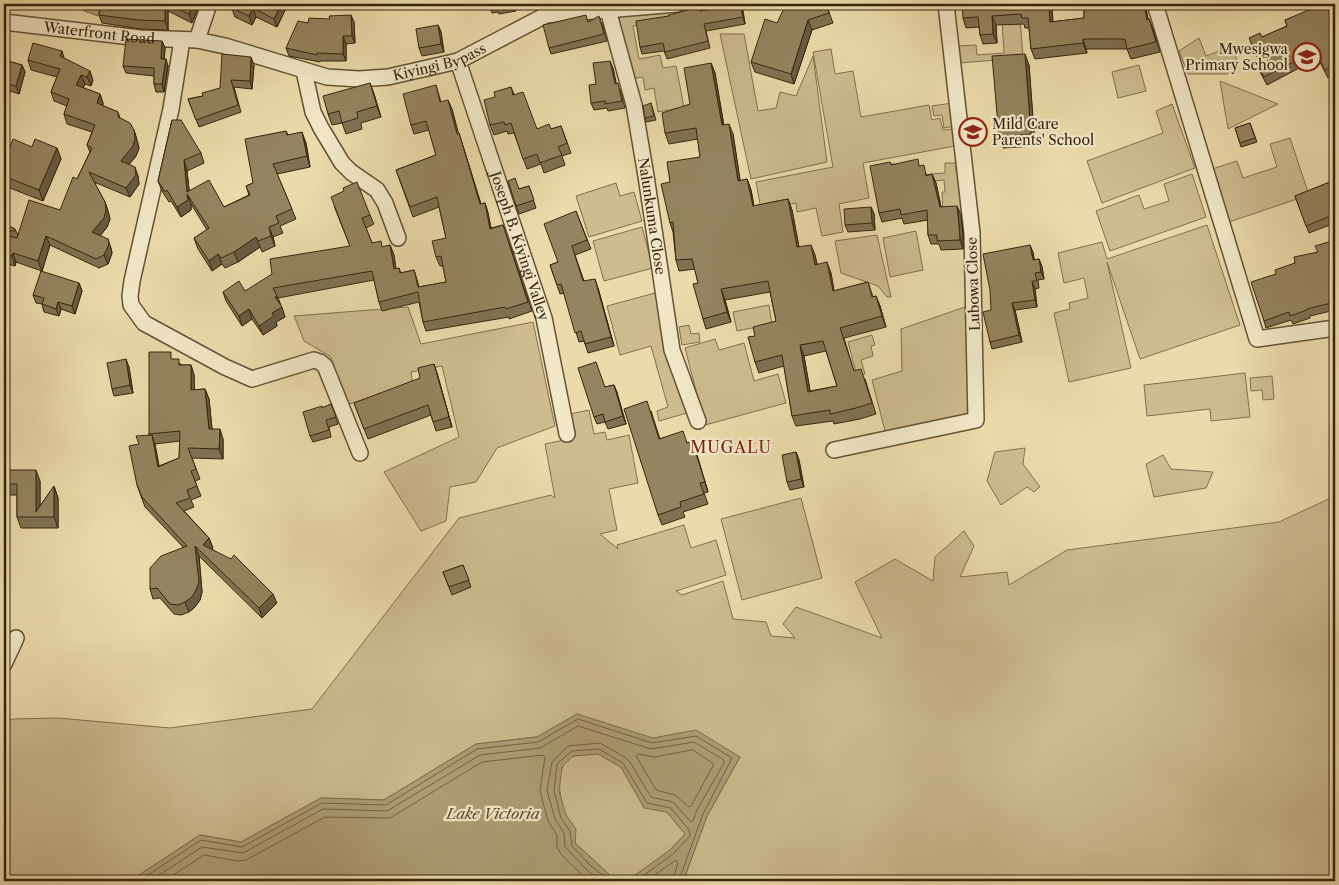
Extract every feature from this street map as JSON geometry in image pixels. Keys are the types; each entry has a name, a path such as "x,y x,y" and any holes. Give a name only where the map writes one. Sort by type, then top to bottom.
{"street":[{"path":"209,4 189,40 171,109 132,281 131,305 144,323 225,367 252,379 314,360 320,362 326,366 360,453"},
{"name":"Kiyingi Bypass","path":"189,40 233,49 327,78 359,79 388,77 458,61 546,15 677,4"},
{"name":"Lubowa Close","path":"834,450 976,420 972,233 946,4"},
{"path":"1155,4 1257,339 1335,328"},
{"name":"Nalunkuma Close","path":"608,10 634,105 672,350 698,421"},
{"name":"Waterfront Road","path":"4,22 140,38 189,40"},
{"name":"Joseph B. Kiyingi Valley","path":"458,61 544,318 567,434"},
{"path":"304,71 311,106 321,128 342,163 350,172 377,190 385,203 398,238"},
{"path":"4,664 16,638"}],"shaded area":[{"path":"667,4 673,39 660,21 633,26 639,59 660,55 663,68 676,66 684,107 658,112 654,88 645,90 643,77 630,79 617,6"},
{"path":"705,4 744,4 706,12"},
{"path":"871,4 908,4 892,10"},
{"path":"1001,4 1019,4 1023,58 958,63 957,46 976,45 977,55 1004,53"},
{"path":"720,34 744,34 758,111 776,108 780,92 796,96 813,56 827,162 751,179"},
{"path":"1199,38 1206,56 1236,45 1236,67 1227,74 1188,74 1179,51"},
{"path":"831,49 835,74 853,71 861,117 929,105 932,120 940,118 943,130 953,129 955,146 863,163 869,198 839,204 843,232 822,236 816,208 797,212 796,203 761,209 756,182 833,167 813,52"},
{"path":"1139,65 1146,91 1118,98 1112,72"},
{"path":"1220,81 1278,104 1228,129"},
{"path":"952,103 955,126 944,128 942,115 934,116 932,106"},
{"path":"1172,104 1195,168 1102,203 1087,161 1163,133 1156,111"},
{"path":"1290,138 1309,195 1229,222 1212,169 1237,161 1243,178 1277,167 1270,144"},
{"path":"945,163 956,163 956,171 960,171 963,211 943,212 942,192 945,192 944,180 933,181 932,174 945,173"},
{"path":"1192,174 1206,217 1110,251 1096,211 1139,195 1144,209 1169,201 1164,184"},
{"path":"616,183 620,196 634,192 642,221 589,237 576,196"},
{"path":"1207,225 1240,325 1140,359 1107,262 1131,368 1069,382 1054,313 1070,309 1069,303 1088,298 1084,278 1064,283 1058,253 1102,242 1107,259"},
{"path":"642,227 653,268 604,281 593,241"},
{"path":"916,231 923,270 890,277 883,238"},
{"path":"877,235 891,297 887,297 878,286 841,273 835,241"},
{"path":"655,293 687,413 659,421 657,411 668,407 651,346 620,355 607,306"},
{"path":"769,305 772,324 737,331 733,312"},
{"path":"408,307 421,344 533,322 555,426 497,448 476,482 450,487 446,521 421,531 384,472 459,437 442,366 411,372 413,384 346,405 331,357 304,341 294,316"},
{"path":"965,307 971,414 885,431 872,380 902,371 901,329"},
{"path":"689,325 691,334 699,333 700,342 682,345 679,327"},
{"path":"872,335 875,345 871,346 873,356 861,360 865,374 857,376 848,342"},
{"path":"715,339 719,350 744,343 754,381 778,374 786,403 705,425 685,348"},
{"path":"1245,373 1250,417 1211,421 1210,409 1147,416 1144,385"},
{"path":"1272,376 1274,399 1263,400 1262,390 1251,391 1250,378"},
{"path":"589,410 594,434 605,432 607,440 629,435 638,483 609,489 617,530 600,534 618,549 617,545 684,525 691,548 716,540 726,575 676,591 682,595 723,581 733,619 766,622 771,636 795,638 783,624 796,607 882,638 855,582 895,559 933,581 935,557 964,531 974,546 960,577 1007,572 1009,585 1067,550 1279,522 1335,496 1335,881 686,881 684,879 707,816 740,757 597,727 577,714 537,737 476,744 384,800 321,798 241,842 200,835 130,881 4,881 4,722 13,719 58,718 170,728 312,709 459,518 551,495 555,498 545,444 574,438 570,414"},
{"path":"1025,448 1023,464 1040,487 1034,492 1027,487 1001,505 987,481 995,452"},
{"path":"1163,455 1171,469 1213,472 1206,488 1154,497 1146,464"},
{"path":"801,498 822,578 742,600 721,519"},
{"path":"598,754 621,767 644,807 667,812 685,834 670,850 627,881 611,876 575,843 574,830 561,800 560,782 563,766 575,756"}],"water":[{"path":"86,4 102,4 98,16 84,11"},
{"name":"Lake Victoria","path":"577,714 653,738 696,730 740,757 707,816 684,879 686,881 627,881 670,850 685,834 667,812 644,808 621,767 598,754 573,756 562,767 559,791 566,815 576,829 575,843 611,876 624,881 130,881 200,835 241,842 321,798 384,800 476,744 537,737"}],"building":[{"path":"101,4 165,4 165,21 99,15"},
{"path":"167,4 193,4 189,14"},
{"path":"234,4 281,4 274,19 253,8 249,16 232,8"},
{"path":"489,4 514,4 514,5 490,8"},
{"path":"740,4 743,17 704,24 708,41 665,52 663,43 640,47 636,21 669,16 699,7 700,11"},
{"path":"786,4 826,4 829,13 808,20 791,74 751,62 765,19 777,23"},
{"path":"962,4 1049,4 1050,22 1084,18 1084,4 1144,4 1147,20 1149,19 1156,42 1127,49 1125,39 1083,39 1083,43 1031,49 1028,18 1022,18 1021,14 992,16 993,34 980,35 978,17 963,18"},
{"path":"1323,4 1335,4 1335,65 1325,70 1315,51 1264,77 1256,63 1259,62 1249,38 1260,33 1262,37 1287,26 1285,20"},
{"path":"351,15 352,36 343,36 343,54 317,53 317,55 286,48 298,21 308,23 309,18 330,19 329,16"},
{"path":"586,15 588,22 599,16 604,34 549,48 543,25"},
{"path":"438,25 441,44 419,48 416,29"},
{"path":"126,39 162,41 161,59 166,59 162,84 154,84 154,68 123,66"},
{"path":"33,43 62,51 60,56 90,71 87,77 81,75 76,85 100,94 97,103 118,112 118,117 130,123 134,130 135,139 133,146 121,161 135,167 136,175 126,188 89,172 105,202 106,210 104,218 92,232 108,239 109,244 104,255 96,259 46,236 38,261 13,253 12,256 4,254 4,235 17,238 29,200 60,210 73,177 77,179 92,148 87,145 95,125 64,114 69,99 51,92 60,69 28,60"},
{"path":"222,54 251,57 250,81 231,80 238,105 196,120 188,99 203,96 202,93 220,88"},
{"path":"1025,54 1031,134 999,137 992,56"},
{"path":"4,60 22,65 16,86 4,83"},
{"path":"610,61 615,84 618,83 622,101 605,104 605,101 591,103 589,85 596,84 593,63"},
{"path":"711,63 722,125 729,124 738,181 747,179 753,206 788,199 797,247 811,245 815,265 827,262 833,291 868,282 872,297 876,296 882,316 840,328 854,371 861,369 872,403 830,414 830,410 792,416 782,355 755,362 748,337 755,336 753,327 776,321 768,281 721,289 727,312 703,319 693,284 698,283 692,259 676,260 673,222 670,223 661,184 670,182 667,162 700,157 696,128 665,133 662,113 690,104 684,68","holes":["823,341 837,386 808,392 800,345"]},
{"path":"370,83 377,106 357,112 358,118 342,123 339,111 328,114 323,96"},
{"path":"436,85 440,102 448,100 480,204 485,203 490,229 503,225 528,302 506,309 505,307 423,322 418,292 379,302 372,271 273,288 277,296 275,297 282,307 272,313 274,316 259,326 249,309 239,316 223,292 239,281 245,291 272,274 270,259 350,246 331,197 344,191 343,188 357,182 370,215 362,218 372,243 381,241 382,247 390,245 394,269 399,268 400,273 414,270 418,287 446,282 441,256 436,257 432,241 446,238 437,197 410,207 396,170 436,155 426,121 411,125 403,94"},
{"path":"511,87 513,95 523,92 537,129 549,124 551,129 561,126 567,143 558,147 562,155 540,163 537,154 523,159 511,123 505,125 504,122 490,125 484,100 495,97 494,92"},
{"path":"651,103 654,116 645,118 643,106"},
{"path":"172,120 181,120 201,153 184,160 187,192 209,180 224,207 250,195 246,186 253,183 245,139 286,131 287,135 302,132 307,156 273,164 292,209 276,216 279,223 269,227 271,236 258,241 256,237 234,252 221,258 218,254 209,261 194,238 209,228 187,194 188,200 177,207 167,190 165,192 158,181"},
{"path":"1250,123 1255,138 1240,143 1235,128"},
{"path":"13,139 32,147 35,139 57,148 39,190 6,177 9,169 4,168 4,162"},
{"path":"918,159 919,166 924,165 926,176 932,174 940,207 957,206 960,240 937,241 937,235 928,235 927,210 901,215 900,209 879,213 870,166 890,162 891,165"},
{"path":"515,178 519,189 529,186 534,200 516,206 508,181"},
{"path":"1335,180 1335,214 1306,226 1295,196"},
{"path":"871,207 872,223 845,225 844,209"},
{"path":"576,211 587,240 572,246 583,281 595,279 611,337 585,344 581,331 575,333 561,284 557,285 550,265 558,262 544,224"},
{"path":"4,224 15,229 15,231 4,230"},
{"path":"1335,240 1335,302 1307,309 1290,316 1289,312 1264,321 1251,282 1276,274 1275,270 1295,263 1294,257 1318,252 1315,246"},
{"path":"1030,245 1033,260 1039,259 1041,272 1035,273 1037,281 1032,281 1035,300 1012,303 1019,335 990,342 983,312 991,310 990,290 983,254"},
{"path":"41,271 79,283 72,306 58,302 56,309 42,304 44,298 33,295"},
{"path":"149,352 171,352 171,359 179,359 179,365 191,365 191,390 205,389 209,429 220,429 219,449 188,448 196,469 191,471 197,486 187,490 190,498 176,503 209,538 203,545 231,559 234,555 273,594 259,608 195,546 199,582 192,597 178,605 170,604 157,588 150,589 150,568 161,556 187,546 142,497 137,485 129,446 139,444 136,436 152,435 158,467 179,458 180,431 149,434"},
{"path":"126,359 130,385 112,389 107,363"},
{"path":"596,362 605,387 614,385 623,416 605,422 603,414 594,417 578,368"},
{"path":"434,364 449,417 433,422 428,405 364,429 354,403 420,378 418,368"},
{"path":"647,401 659,439 683,431 687,443 692,441 705,482 700,483 704,494 680,502 681,507 658,515 624,409"},
{"path":"331,404 336,417 326,420 329,430 310,436 303,412"},
{"path":"796,452 801,479 787,482 782,455"},
{"path":"4,470 36,470 36,512 54,486 54,517 17,517 17,484 4,484"},
{"path":"463,565 469,580 449,587 443,572"}],"place":[{"name":"Mwesigwa Primary School","path":"1307,57"},
{"name":"Mild Care Parents' School","path":"973,132"}],"district":[{"name":"MUGALU","path":"731,447"}]}
